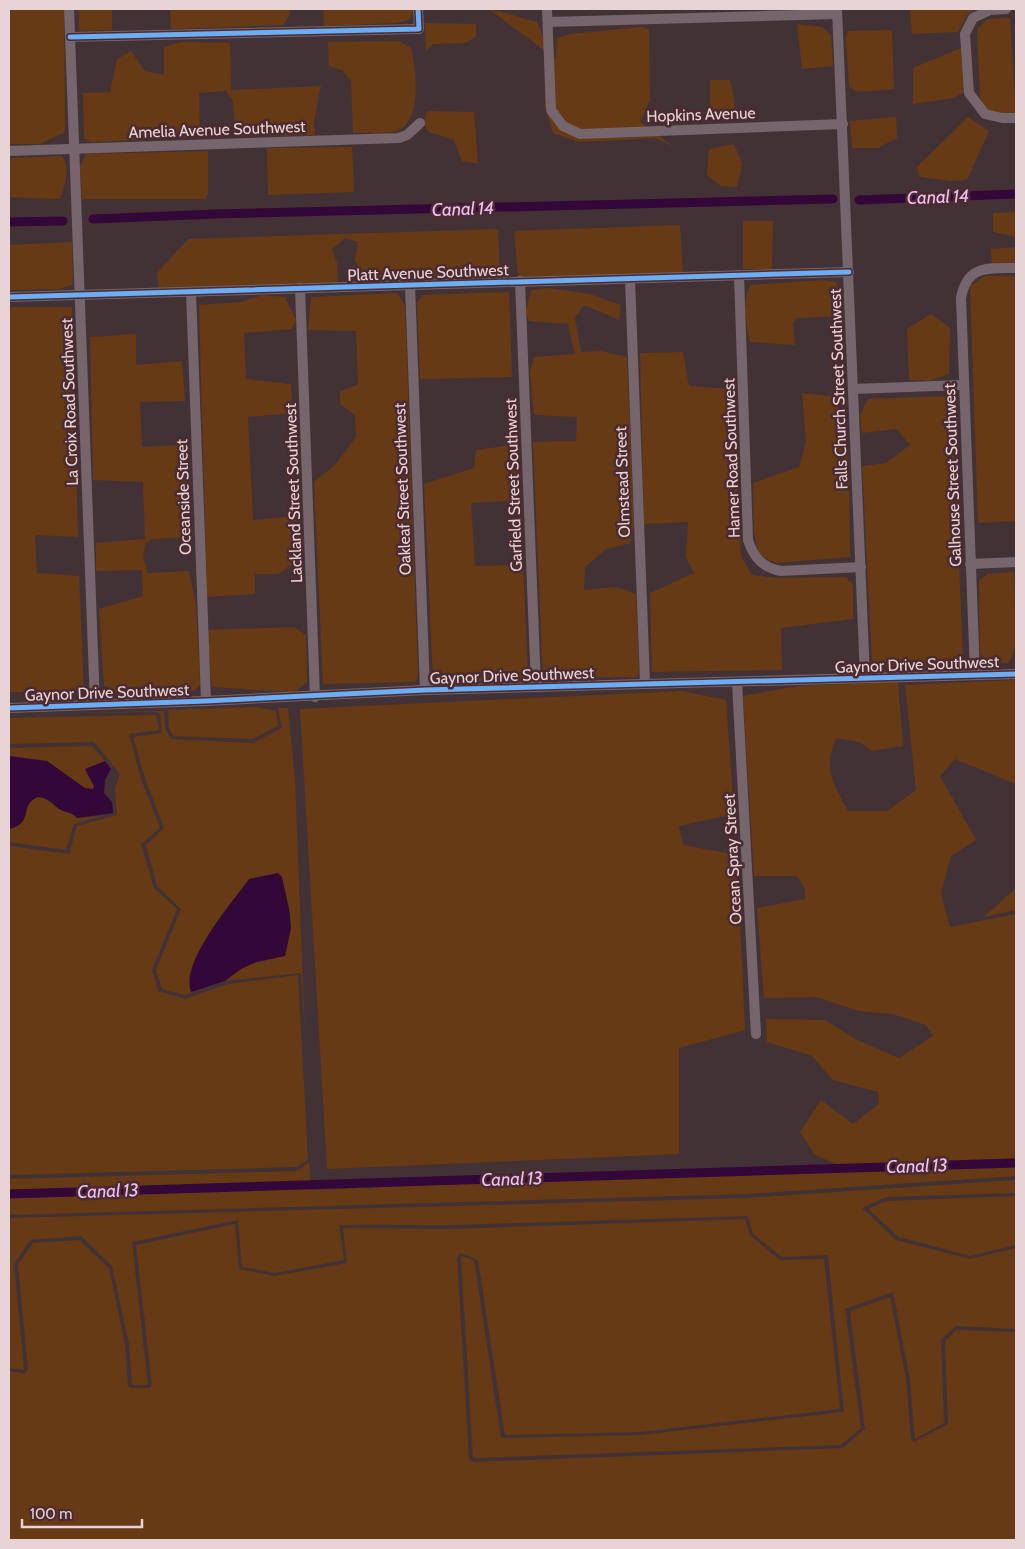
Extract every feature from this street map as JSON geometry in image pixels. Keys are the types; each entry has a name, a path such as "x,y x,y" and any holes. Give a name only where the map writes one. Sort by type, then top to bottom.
{"street":[{"name":"La Croix Road Southwest","path":"69,9 95,705"},
{"path":"70,37 419,29 418,9"},
{"path":"547,9 548,22 837,12"},
{"path":"1006,9 990,10 974,18 965,34 969,93 984,114 1002,118 1016,118"},
{"name":"Falls Church Street Southwest","path":"837,12 865,678"},
{"name":"Hopkins Avenue","path":"548,22 551,110 563,126 580,134 843,124"},
{"name":"Amelia Avenue Southwest","path":"9,151 399,138 407,135 420,123"},
{"name":"Galhouse Street Southwest","path":"975,675 961,298 963,285 969,276 980,270 1016,268"},
{"name":"Platt Avenue Southwest","path":"9,297 849,272"},
{"name":"Hamer Road Southwest","path":"739,276 748,540 752,552 760,562 771,569 781,571 861,567"},
{"name":"Olmstead Street","path":"630,279 645,683"},
{"name":"Garfield Street Southwest","path":"520,282 536,687"},
{"name":"Oakleaf Street Southwest","path":"410,286 425,690"},
{"name":"Lackland Street Southwest","path":"300,288 315,696"},
{"name":"Oceanside Street","path":"191,292 206,701"},
{"path":"853,389 963,385"},
{"path":"970,564 1016,562"},
{"name":"Gaynor Drive Southwest","path":"9,708 206,701 425,690 1016,674"},
{"name":"Ocean Spray Street","path":"737,683 756,1034"}],"shaded area":[{"path":"9,9 64,9 65,132 40,144 9,144"},
{"path":"79,9 112,9 112,30 79,31"},
{"path":"170,9 289,9 290,15 283,25 171,29"},
{"path":"323,9 414,9 409,20 396,23 324,26"},
{"path":"910,9 975,9 967,15 958,32 912,34"},
{"path":"490,10 537,22 544,39 544,50"},
{"path":"1010,18 1016,113 997,114 984,108 980,98 977,29 988,19"},
{"path":"425,23 476,24 476,37 466,43 433,44 426,51"},
{"path":"797,24 822,27 831,35 833,66 802,69"},
{"path":"641,27 649,29 650,100 640,122 674,147 656,138 579,142 553,133 545,106 544,50 556,59 557,38 570,34"},
{"path":"892,30 894,89 858,92 849,87 846,37 848,31"},
{"path":"398,41 411,48 413,57 416,94 411,117 405,126 397,131 353,133 351,81 342,70 329,66 328,42"},
{"path":"182,42 230,43 231,90 321,86 314,121 315,135 236,136 233,101 226,91 199,93 200,137 92,142 84,138 83,93 110,92 117,59 131,51 145,71 164,75 164,47"},
{"path":"961,48 964,92 954,98 913,104 913,68"},
{"path":"710,80 730,80 735,117 710,119"},
{"path":"427,111 474,112 478,164 462,161 454,140 429,132 424,125"},
{"path":"896,117 897,138 878,148 852,148 850,121"},
{"path":"968,117 989,131 967,180 952,181 919,177 917,167"},
{"path":"734,144 742,164 737,187 721,186 707,175 709,149"},
{"path":"352,147 354,192 268,195 267,148"},
{"path":"208,151 208,194 205,199 82,199 80,166 86,154"},
{"path":"62,156 67,172 60,199 9,197 9,158"},
{"path":"1016,212 1016,237 993,232 993,213"},
{"path":"743,221 773,221 772,269 743,269"},
{"path":"680,225 683,275 518,277 514,231"},
{"path":"498,229 500,276 397,281 361,272 355,260 358,242 345,238 332,249 337,263 338,282 159,289 157,273 188,239"},
{"path":"72,242 73,284 60,289 9,290 9,245"},
{"path":"1016,247 1016,263 992,263 991,249"},
{"path":"985,276 1016,276 1016,521 978,523 970,286"},
{"path":"824,280 836,282 842,306 840,316 797,318 793,323 795,345 750,342 746,320 746,298 751,285"},
{"path":"548,288 590,294 621,305 619,320 584,305 575,318 581,352 601,351 627,357 634,526 630,543 606,549 585,567 584,590 616,587 636,594 639,672 637,677 543,678 533,442 576,441 577,417 534,415 530,373 534,357 575,354 568,324 529,321 526,312 531,290"},
{"path":"509,292 512,377 420,379 417,302 423,295"},
{"path":"397,293 405,306 418,675 416,682 323,684 314,482 336,464 356,437 355,415 340,404 340,391 358,385 356,331 308,330 311,297"},
{"path":"262,295 285,297 296,320 292,329 244,333 246,379 291,384 293,413 248,417 253,520 297,516 304,540 302,558 278,574 255,574 255,594 207,597 199,305 241,302"},
{"path":"9,307 72,307 78,537 35,535 37,573 79,576 84,692 9,692"},
{"path":"931,314 950,328 949,374 929,381 909,380 907,329"},
{"path":"136,334 136,365 182,361 185,401 140,402 142,447 180,445 187,459 193,537 152,539 146,543 143,557 148,573 189,571 196,604 200,684 195,691 116,692 104,685 99,609 143,596 142,570 96,571 96,543 145,539 143,482 93,480 90,337"},
{"path":"683,352 689,386 731,389 741,556 752,575 776,578 846,577 853,585 853,619 781,628 782,670 652,672 650,593 694,573 686,557 688,522 644,524 640,353"},
{"path":"802,393 837,397 849,462 850,557 776,563 759,555 754,532 753,483 799,467 806,442"},
{"path":"952,396 963,658 954,666 887,668 872,660 862,466 886,463 910,445 897,429 862,433 860,415 868,399"},
{"path":"519,444 521,500 471,503 475,566 523,565 528,673 522,681 447,682 433,679 424,484 474,468 476,450"},
{"path":"1014,572 1016,645 1009,663 990,662 980,654 979,580 988,574"},
{"path":"294,627 306,635 307,682 295,692 212,687 207,630"},
{"path":"1016,680 1016,784 955,759 940,776 976,840 951,856 941,893 950,927 1016,914 1016,1158 839,1165 815,1155 800,1132 821,1100 853,1124 879,1104 878,1092 833,1080 812,1056 767,1042 766,1019 825,1020 857,1040 899,1058 933,1036 926,1025 893,1014 859,1011 816,997 764,998 757,908 805,899 805,889 797,876 754,876 743,696 799,686 898,682 903,746 872,751 860,742 836,738 830,759 831,776 848,811 887,811 916,790 905,685"},
{"path":"682,691 726,700 734,814 679,826 683,845 737,855 745,1030 679,1048 679,1154 327,1169 300,709"},
{"path":"256,707 276,711 278,726 252,739 173,736 169,728 168,710"},
{"path":"278,708 288,708 295,780 305,1037 301,973 225,981 241,968 276,958 283,945 290,925 290,917 278,874 249,879 203,945 194,963 191,991 193,992 185,995 162,989 156,970 181,909 157,886 146,845 164,828 145,778 133,737 162,733 160,714 156,712 56,713 164,711 165,728 171,739 253,743 282,728"},
{"path":"156,715 159,730 129,734 141,779 160,828 141,844 154,888 177,909 152,970 158,991 185,999 228,984 298,975 308,1159 297,1167 9,1175 9,846 69,854 77,826 117,815 115,789 120,774 94,742 9,744 9,718"},
{"path":"92,746 105,761 86,773 94,786 94,790 85,789 47,761 9,756 9,748"},
{"path":"9,756 47,761 85,788 93,789 94,786 85,769 105,761 111,769 105,780 104,793 112,802 113,813 77,818 59,809 47,800 38,797 32,800 22,823 9,829"},
{"path":"38,797 47,800 59,809 77,818 103,816 74,824 66,850 9,842 9,829 22,822 29,804"},
{"path":"278,873 282,877 291,928 285,956 256,962 241,969 225,981 191,992 190,980 193,965 200,949 220,917 249,879"},
{"path":"1016,888 1016,910 984,917"},
{"path":"309,1162 311,1190 1016,1162 1016,1176 747,1194 9,1215 9,1179 298,1171"},
{"path":"1016,1180 1016,1193 886,1197 862,1208 896,1240 970,1259 1016,1248 1016,1329 956,1326 941,1339 944,1423 915,1439 910,1379 893,1292 845,1309 861,1428 841,1445 473,1458 461,1256 474,1260 501,1438 640,1435 844,1412 828,1255 782,1257 753,1234 748,1216 451,1225 339,1225 344,1260 275,1273 242,1267 238,1220 132,1242 148,1385 132,1385 129,1344 112,1266 81,1236 30,1240 14,1264 24,1370 9,1368 9,1218 747,1198"},
{"path":"1016,1196 1016,1245 970,1256 899,1237 868,1209 887,1201"},
{"path":"745,1219 750,1235 780,1260 824,1259 840,1409 640,1432 505,1435 478,1260 461,1253 457,1257 469,1459 473,1462 843,1448 865,1429 850,1311 890,1297 906,1379 911,1439 914,1442 948,1424 945,1341 957,1330 1016,1332 1016,1540 9,1540 9,1371 24,1374 28,1370 18,1265 33,1243 79,1240 109,1268 125,1345 128,1386 132,1388 149,1388 152,1385 136,1245 235,1224 239,1269 275,1276 347,1263 343,1228 451,1229"}],"waterway":[{"name":"Canal 14","path":"859,200 1016,194"},
{"name":"Canal 14","path":"93,219 215,214 833,199"},
{"name":"Canal 14","path":"9,222 63,221"},
{"name":"Canal 13","path":"9,1194 1016,1163"}],"cycle path":[{"path":"70,37 419,29 418,9"},
{"path":"9,297 849,272"},
{"path":"9,708 206,701 425,690 1016,674"}]}
